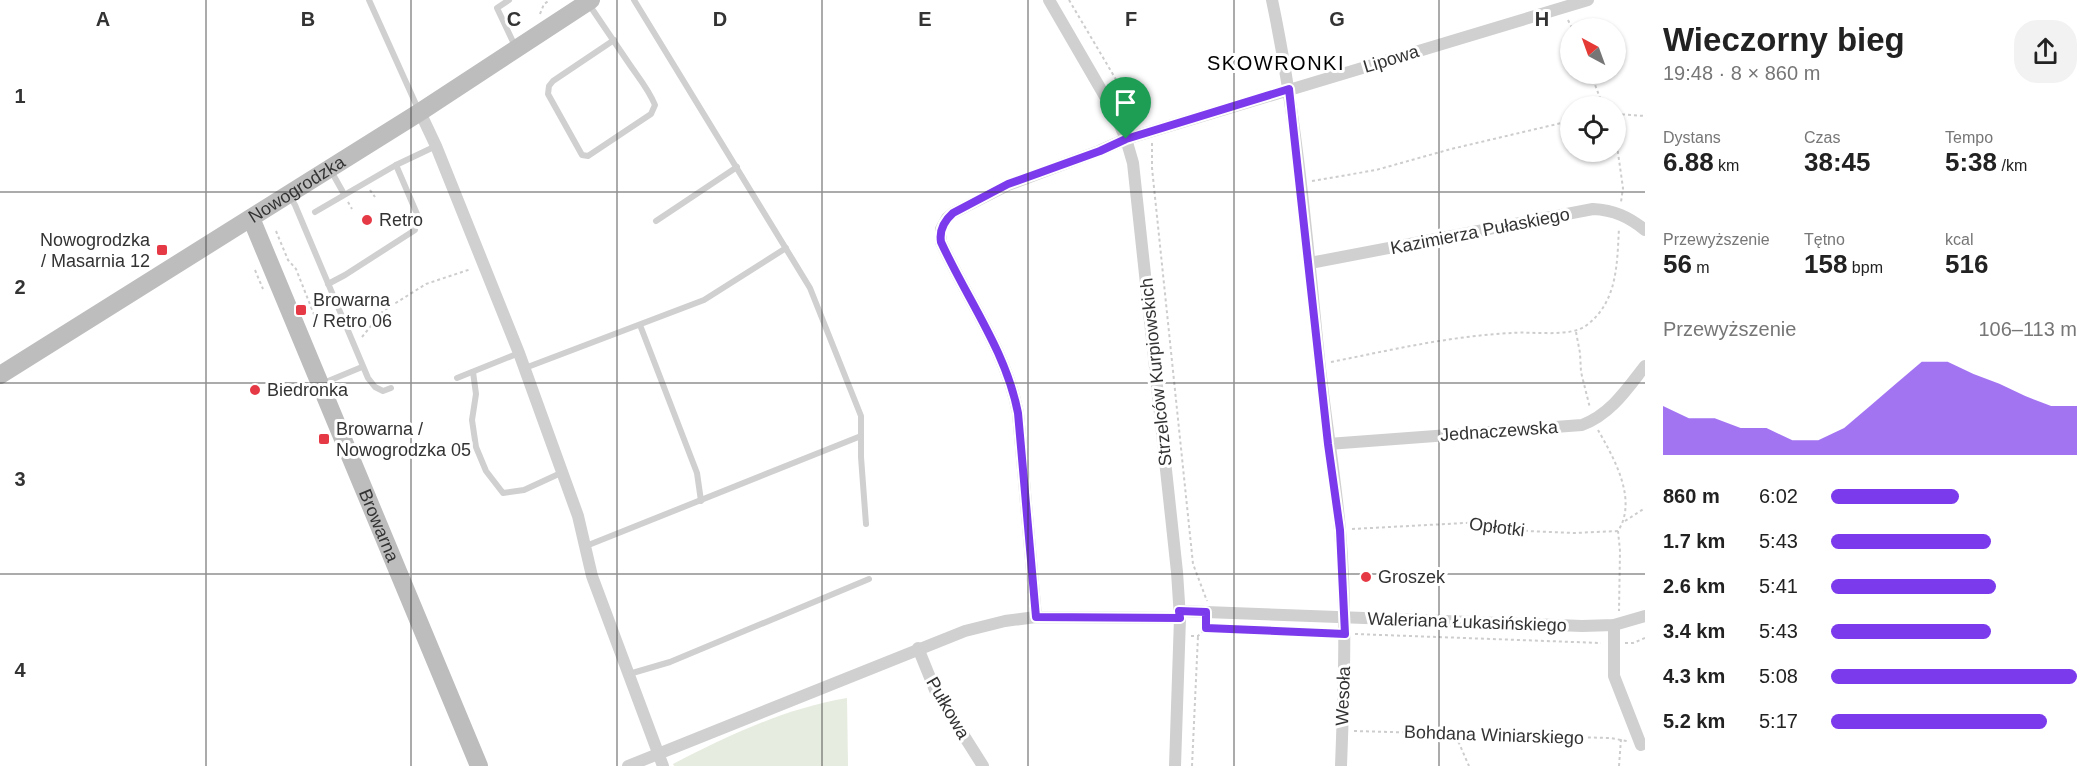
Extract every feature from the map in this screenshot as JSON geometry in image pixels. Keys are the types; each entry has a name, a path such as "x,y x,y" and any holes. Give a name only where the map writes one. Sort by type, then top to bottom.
{"main road":[{"name":"Nowogrodzka","path":"0,375 420,112 590,1"},
{"name":"Browarna","path":"251,218 479,766"}],"street":[{"name":"Strzelców Kurpiowskich","path":"1049,0 1114,112 1131,155 1178,572 1180,614 1175,766"},
{"name":"Wesoła","path":"1272,0 1286,64 1310,263 1328,444 1340,530 1345,617 1341,766"},
{"name":"Lipowa","path":"1036,617 1018,413 1013,388 995,345 941,242 940,233 945,222 953,213 1008,184 1126,139 1588,0"},
{"path":"420,112 436,146 519,353 563,472 586,546 592,576 663,766"},
{"name":"Kazimierza Pułaskiego","path":"1310,263 1593,209 1620,214 1645,230"},
{"name":"Jednaczewska","path":"1328,444 1572,426 1593,421 1612,407 1645,366"},
{"name":"Waleriana Łukasińskiego","path":"628,766 918,648 965,631 1005,621 1036,617 1206,612 1582,626 1616,624 1645,616"},
{"path":"1616,624 1614,676 1641,745"},
{"name":"Pułkowa","path":"918,648 935,690 983,766"}],"lane":[{"path":"369,0 420,112"},
{"path":"509,0 497,8 516,49"},
{"path":"634,0 810,288 861,416 866,524"},
{"path":"590,1 651,94 655,105 651,114 588,156 582,155 548,94 549,86 614,40"},
{"path":"315,212 396,165 436,146"},
{"path":"327,284 415,230 417,214 396,165"},
{"path":"656,221 737,167"},
{"path":"330,168 344,194"},
{"path":"289,194 362,367 375,387 383,391 391,388"},
{"path":"524,368 704,300 786,248"},
{"path":"640,325 698,473 701,501"},
{"path":"458,378 519,353"},
{"path":"321,384 362,367"},
{"path":"472,372 476,394 472,420 476,447 486,471 503,494 524,490 563,472"},
{"path":"586,546 861,436"},
{"path":"629,674 670,662 869,579"}],"path":[{"path":"539,17 544,4 550,0"},
{"path":"1069,0 1147,125 1149,132 1194,564 1207,601 1206,628 1614,644 1633,643 1645,638"},
{"path":"1626,115 1645,116"},
{"path":"1300,183 1376,170 1451,148 1560,123"},
{"path":"1319,364 1445,339 1512,333 1576,332 1596,317 1613,289 1616,277 1623,188 1619,162"},
{"path":"351,341 360,339 383,311 426,284 484,263"},
{"path":"1576,332 1581,372 1593,421 1615,459 1623,488 1626,510 1624,521 1618,531 1620,550 1616,624"},
{"path":"1624,521 1645,508"},
{"name":"Opłotki","path":"1340,530 1484,522 1528,531 1574,533 1618,531"},
{"path":"1192,766 1198,636"},
{"name":"Bohdana Winiarskiego","path":"1342,731 1610,738 1641,745"},
{"path":"1444,734 1453,737 1459,743 1468,766"},
{"path":"1619,766 1621,740"}],"shaded area":[{"path":"847,698 848,766 674,766 673,764 757,724 801,709"}],"place":[{"name":"Retro","path":"367,220"},
{"name":"Nowogrodzka / Masarnia 12","path":"162,250"},
{"name":"Browarna / Retro 06","path":"301,310"},
{"name":"Biedronka","path":"255,390"},
{"name":"Browarna / Nowogrodzka 05","path":"324,439"},
{"name":"Groszek","path":"1366,577"}],"district":[{"name":"SKOWRONKI","path":"1276,63"}],"route":[{"path":"1289,89 1310,263 1328,444 1340,530 1345,634 1206,628 1206,612 1179,611 1180,618 1036,617 1018,413 1013,388 995,345 947,255 940,233 947,218 953,213 1008,184 1100,151 1126,139 1289,89"}]}
